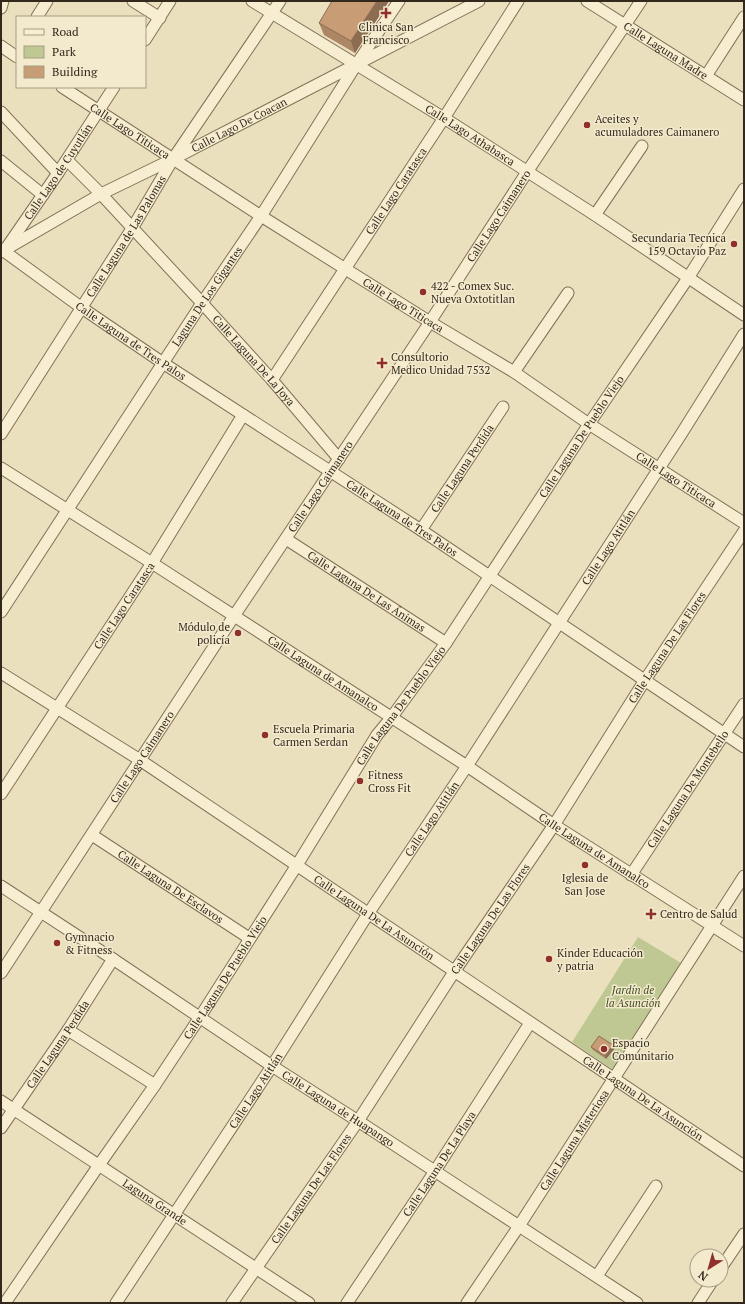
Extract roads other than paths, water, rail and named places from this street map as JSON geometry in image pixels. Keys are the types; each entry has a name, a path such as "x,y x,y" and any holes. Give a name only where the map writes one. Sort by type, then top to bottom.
{"street":[{"path":"1,8 2,1"},
{"path":"37,16 47,1"},
{"path":"133,1 160,18"},
{"path":"146,39 170,1"},
{"name":"Calle Lago Athabasca","path":"252,1 444,118 595,215 744,315"},
{"name":"Calle Laguna de Las Palomas","path":"1,434 133,227 173,160 280,1"},
{"name":"Laguna De Los Gigantes","path":"1,612 202,303 261,216 356,64 399,1"},
{"name":"Calle Lago De Coacan","path":"2,252 101,194 173,160 478,1"},
{"name":"Calle Lago Caratasca","path":"272,380 444,118 518,1"},
{"name":"Calle Laguna Madre","path":"587,1 744,100"},
{"name":"Calle Lago Caimanero","path":"1,973 234,616 430,322 640,1"},
{"path":"706,76 744,17"},
{"path":"1,46 15,52"},
{"name":"Calle Lago Titicaca","path":"63,88 98,112 261,216 430,322 514,372 589,424 744,523"},
{"name":"Calle Lago de Cuyutlán","path":"2,252 67,160 113,88"},
{"path":"1,112 58,173"},
{"path":"595,215 642,146"},
{"name":"Calle Laguna De La Joya","path":"67,160 133,227 272,380 339,459"},
{"path":"1,161 43,195"},
{"name":"Calle Laguna De Pueblo Viejo","path":"5,1303 155,1085 297,865 377,735 446,643 589,424 688,278 744,189"},
{"name":"Calle Laguna de Tres Palos","path":"2,252 163,363 421,530 744,747"},
{"path":"514,372 568,294"},
{"name":"Calle Lago Atitlán","path":"116,1303 272,1066 368,914 559,623 744,334"},
{"name":"Calle Laguna Perdida","path":"421,530 503,407"},
{"name":"Calle Lago Caratasca","path":"1,794 152,563 243,415"},
{"name":"Calle Laguna de Amanalco","path":"1,468 67,511 152,563 466,766 554,825 744,946"},
{"name":"Calle Laguna De Las Flores","path":"232,1303 358,1121 454,972 554,825 645,680 744,531"},
{"name":"Calle Laguna De Las Ánimas","path":"286,539 446,643"},
{"name":"Calle Laguna De La Asunción","path":"1,673 140,760 744,1166"},
{"name":"Calle Laguna De Montebello","path":"631,874 744,704"},
{"name":"Calle Laguna De Esclavos","path":"92,835 249,938"},
{"name":"Calle Laguna Misteriosa","path":"473,1301 519,1226 744,876"},
{"name":"Calle Laguna de Huapango","path":"1,886 272,1066 637,1303"},
{"name":"Calle Laguna Perdida","path":"1,1128 68,1030 113,959"},
{"name":"Calle Laguna De La Playa","path":"347,1303 435,1171 530,1023"},
{"path":"68,1030 155,1085"},
{"name":"Laguna Grande","path":"1,1100 309,1303"},
{"path":"597,1276 656,1186"},
{"path":"729,1256 744,1234"},
{"path":"698,1303 708,1288"}],"place":[{"name":"Clinica San Francisco","path":"386,13"},
{"name":"Aceites y acumuladores Caimanero","path":"587,125"},
{"name":"Secundaria Tecnica 159 Octavio Paz","path":"734,244"},
{"name":"422 - Comex Suc. Nueva Oxtotitlan","path":"423,292"},
{"name":"Consultorio Medico Unidad 7532","path":"382,363"},
{"name":"Módulo de policía","path":"238,633"},
{"name":"Escuela Primaria Carmen Serdan","path":"265,735"},
{"name":"Fitness Cross Fit","path":"360,781"},
{"name":"Iglesia de San Jose","path":"585,865"},
{"name":"Centro de Salud","path":"651,914"},
{"name":"Gymnacio & Fitness","path":"57,943"},
{"name":"Kinder Educación y patria","path":"549,959"},
{"name":"Espacio Comunitario","path":"604,1049"}],"park label":[{"name":"Jardín de la Asunción","path":"633,996"}]}
